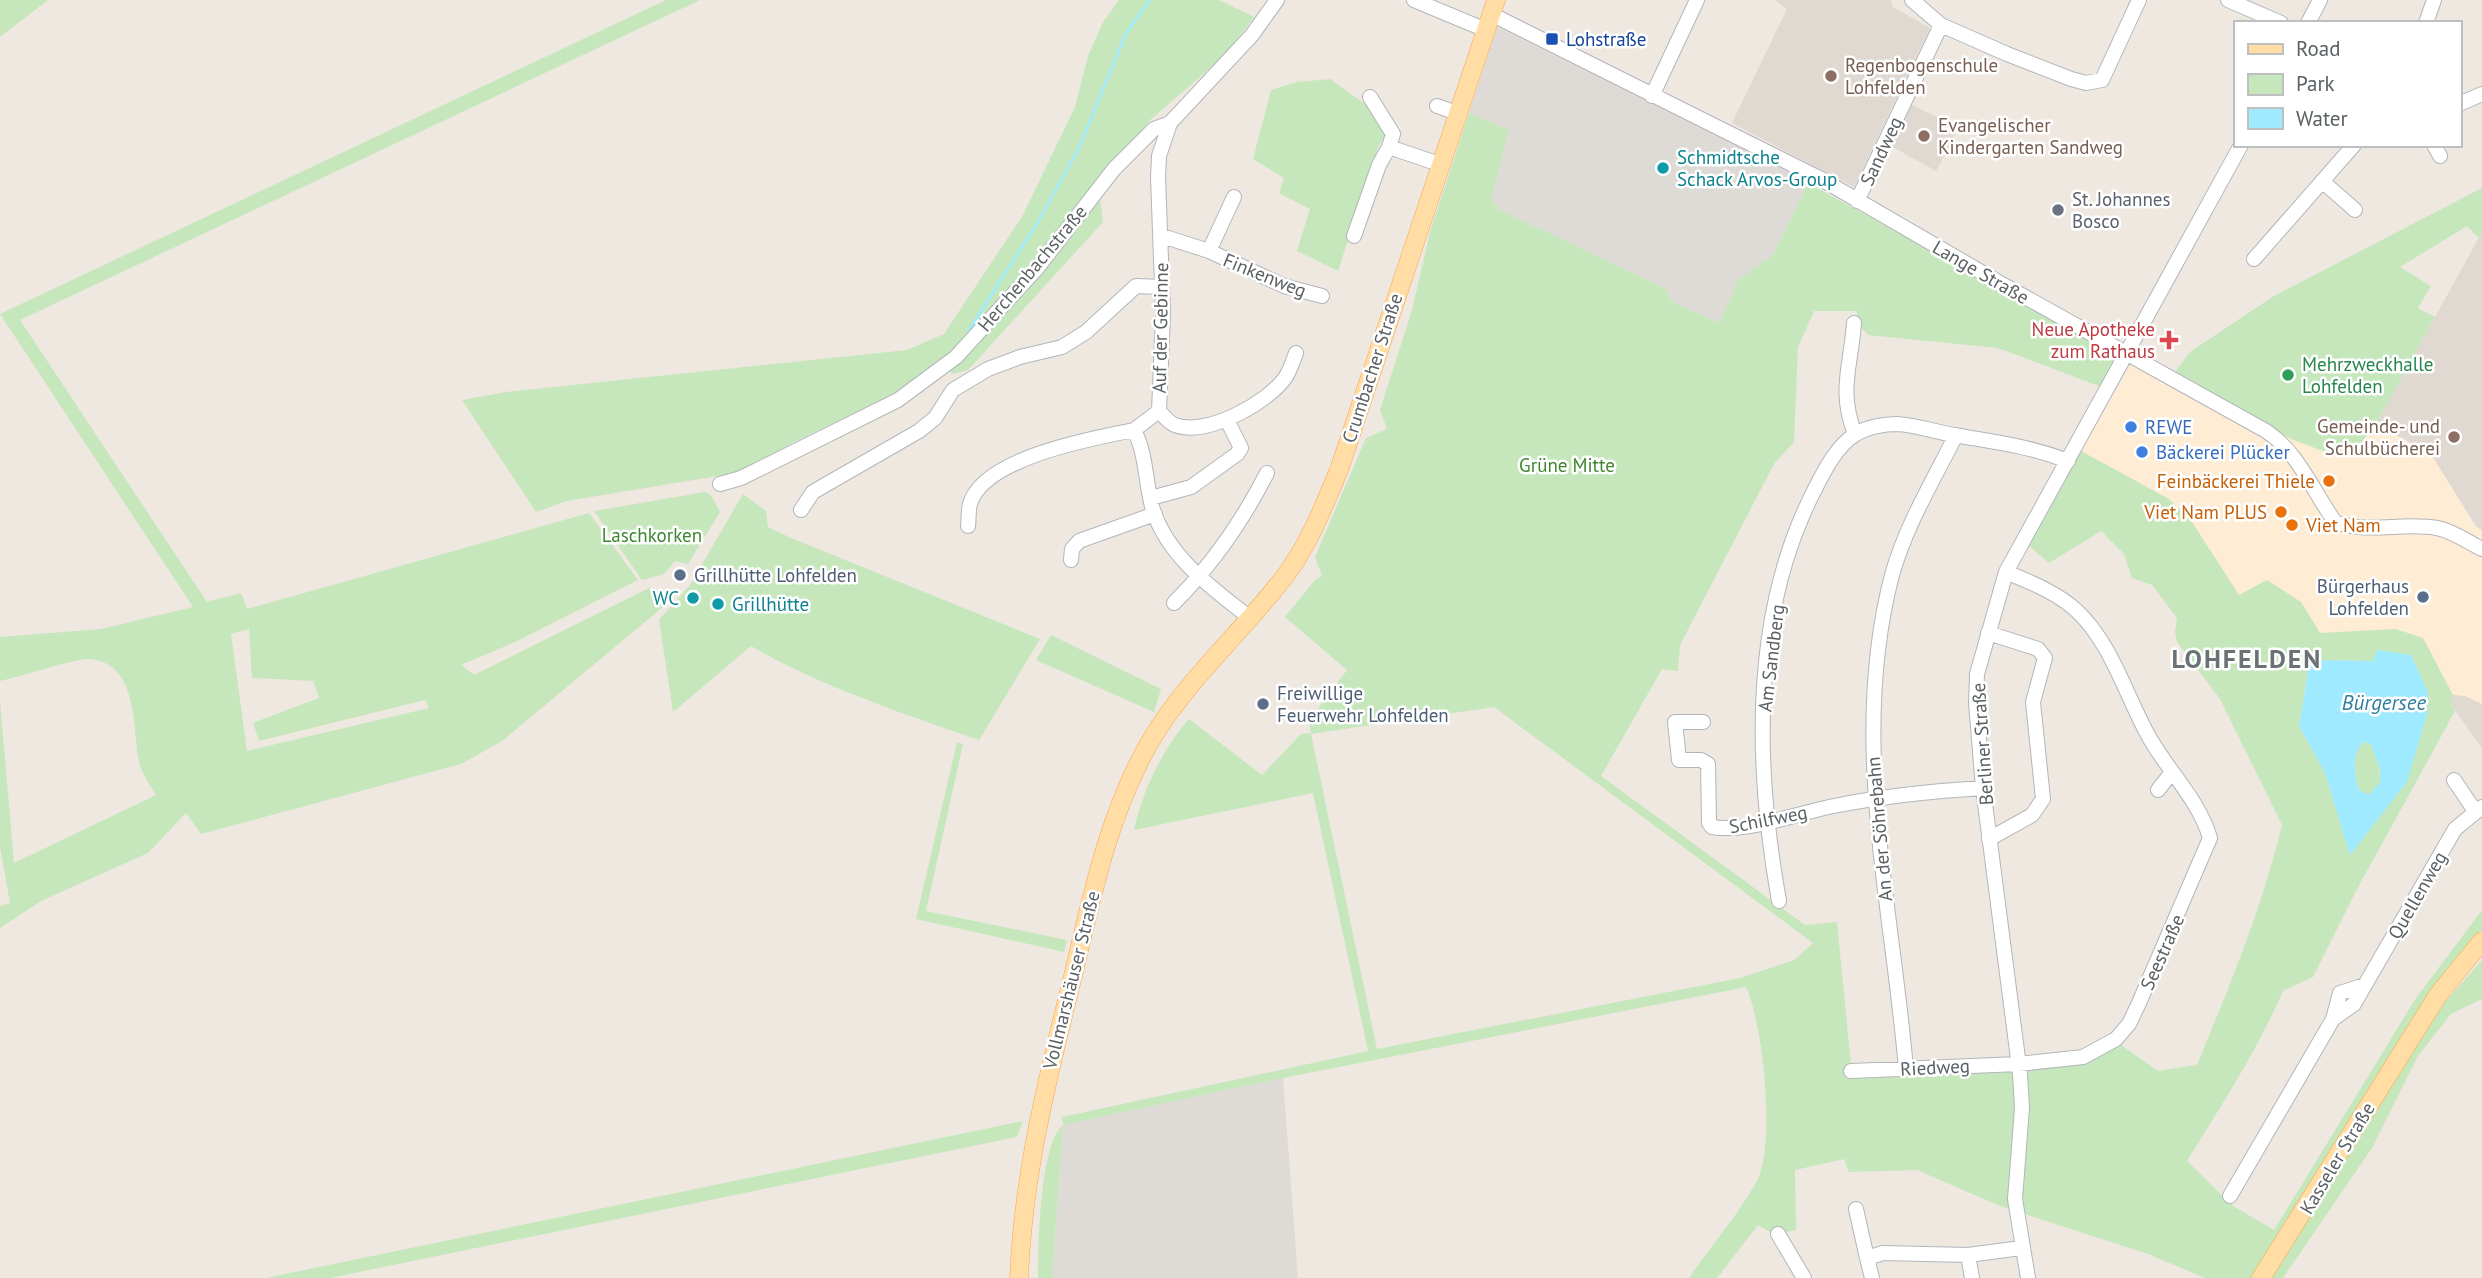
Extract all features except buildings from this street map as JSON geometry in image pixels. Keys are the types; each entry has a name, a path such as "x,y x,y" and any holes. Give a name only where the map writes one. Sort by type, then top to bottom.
{"main road":[{"name":"Crumbacher Straße","path":"1179,699 1251,618 1297,558 1330,493 1491,15"},
{"name":"Vollmarshäuser Straße","path":"1019,1278 1029,1164 1097,875 1126,787 1179,699"},
{"name":"Kasseler Straße","path":"2261,1278 2438,995 2482,942"}],"street":[{"name":"Herchenbachstraße","path":"720,484 741,478 898,400 956,357 1038,267 1114,169 1154,129 1170,123 1252,35 1278,0"},
{"name":"Lange Straße","path":"1414,0 1491,15 1793,165 2129,354 2281,441 2334,522 2366,530 2424,527 2441,529 2482,549"},
{"path":"1652,96 1698,0"},
{"path":"1912,0 1941,25 2007,54 2086,83 2102,80 2139,0"},
{"path":"2228,0 2276,21"},
{"path":"2309,21 2320,0"},
{"path":"2427,21 2434,0"},
{"name":"Sandweg","path":"1857,201 1941,25"},
{"path":"2461,103 2482,94"},
{"path":"1354,236 1393,134 1370,97"},
{"path":"1437,107 1457,113"},
{"path":"1162,236 1159,156 1170,123"},
{"path":"1389,147 1439,164"},
{"name":"Berliner Straße","path":"2028,1278 2015,1199 2022,1108 2019,1063 1983,788 1976,703 1977,674 2006,572 2129,354 2240,147"},
{"path":"2254,259 2352,147"},
{"path":"2322,181 2355,210"},
{"name":"Finkenweg","path":"1209,251 1234,197"},
{"name":"Finkenweg","path":"1162,236 1209,251 1284,286 1322,296"},
{"name":"Auf der Gebinne","path":"1134,430 1159,411 1162,236"},
{"path":"801,510 813,492 919,431 935,418 953,390 999,365 1062,347 1086,332 1136,286 1162,286"},
{"path":"1854,323 1844,389 1846,412 1855,434 1896,424 2028,446 2068,461"},
{"path":"1159,411 1173,425 1184,427 1207,426 1227,420 1287,377 1296,354"},
{"path":"1151,498 1191,486 1237,454 1241,448 1227,420"},
{"path":"968,526 970,502 987,483 1031,454 1134,430 1141,443 1155,514 1164,534 1182,561 1251,618"},
{"name":"Am Sandberg","path":"1779,901 1766,821 1762,713 1771,632 1801,515 1823,473 1855,434"},
{"name":"An der Söhrebahn","path":"1906,1069 1873,799 1871,743 1879,633 1893,572 1932,478 1956,435"},
{"path":"1174,603 1199,577 1249,508 1266,473"},
{"path":"1071,560 1072,549 1079,541 1155,514"},
{"name":"Seestraße","path":"2006,572 2035,584 2076,610 2102,644 2149,738 2206,825 2210,838 2129,1024 2116,1039 2083,1057 2019,1063"},
{"path":"1988,633 2038,649 2046,658 2033,702 2043,799 2032,815 1989,839"},
{"name":"Schilfweg","path":"1703,722 1675,722 1679,760 1701,760 1708,764 1709,823 1718,828 1873,799 1983,788"},
{"path":"2158,790 2172,772"},
{"name":"Quellenweg","path":"2230,1196 2333,1019 2354,1004 2455,829 2479,809 2454,780"},
{"name":"Riedweg","path":"1851,1071 2019,1063"},
{"path":"1856,1209 1872,1278"},
{"path":"1778,1234 1804,1278"},
{"path":"1867,1258 1902,1252 1968,1255 2021,1248"},
{"path":"1968,1255 1972,1278"}],"shaded area":[{"name":"Regenbogenschule Lohfelden","path":"1775,0 1891,0 1893,7 1930,28 1854,187 1732,123 1787,9"},
{"path":"1497,27 1711,130 1808,183 1773,255 1739,279 1719,323 1671,301 1666,289 1499,209 1491,199 1509,130 1469,113"},
{"name":"Evangelischer Kindergarten Sandweg","path":"1910,104 1959,127 1936,171 1889,145"},
{"path":"2482,232 2482,530 2476,526 2431,454 2376,424"},
{"path":"2138,352 2291,439 2323,451 2355,451 2376,424 2431,454 2475,526 2482,530 2482,704 2465,696 2453,695 2442,674 2396,629 2320,633 2301,602 2239,595 2192,522 2169,499 2081,451"},
{"path":"2453,695 2465,696 2482,704 2482,748 2450,703"},
{"path":"1283,1078 1298,1278 1052,1278 1063,1125"}],"green space":[{"path":"0,0 48,0 0,37"},
{"path":"666,0 700,0 20,320 207,602 241,593 247,609 589,513 638,580 515,642 461,665 474,675 649,588 663,607 502,741 461,764 201,834 186,813 148,853 41,901 0,928 0,906 10,903 0,847 0,701 14,863 156,795 140,766 130,699 117,672 105,663 89,659 0,681 0,637 101,629 193,607 0,314","holes":["249,629 252,678 313,681 319,698 253,723 259,741 425,700 429,708 247,751 231,634"]},
{"path":"1119,0 1219,0 1254,17 1225,55 1149,121 1098,184 1103,222 968,370 952,374 945,359 911,385 792,443 742,472 567,501 536,512 462,400 506,392 907,350 944,334 1023,215 1075,107 1088,56 1103,22"},
{"path":"1330,79 1368,106 1386,134 1378,147 1338,271 1297,251 1310,209 1279,193 1284,178 1253,159 1271,90 1297,82"},
{"name":"Grüne Mitte","path":"1469,113 1509,130 1491,199 1499,209 1666,289 1671,301 1719,323 1739,279 1773,255 1808,183 2121,356 2104,388 1998,348 1868,335 1857,323 1857,311 1814,311 1798,347 1794,442 1774,464 1680,645 1678,671 1662,669 1601,776 1805,925 1837,922 1851,1065 2093,1059 2121,1045 2158,1071 2197,1065 2244,946 2282,825 2220,699 2177,642 2177,618 2152,585 2132,578 2124,554 2101,531 2049,563 2028,545 2081,451 2169,499 2192,522 2239,595 2267,580 2301,602 2320,633 2396,629 2423,638 2453,695 2450,703 2455,711 2356,891 2313,977 2283,991 2250,1057 2187,1161 2233,1206 2274,1230 2416,998 2482,910 2482,929 2424,1003 2252,1278 2205,1278 2148,1254 2000,1206 1917,1170 1849,1172 1844,1159 1795,1170 1796,1230 1775,1235 1758,1225 1717,1278 1689,1278 1750,1194 1763,1164 1766,1141 1765,1084 1758,1027 1746,987 1283,1078 1063,1125 1062,1117 1368,1051 1313,793 1134,830 1142,801 1155,771 1189,719 1262,775 1301,734 1311,733 1309,721 1347,670 1285,617 1315,580 1322,576 1315,557 1366,438 1387,429 1380,410 1412,310 1430,232","holes":["2310,660 2373,661 2427,714 2419,737 2350,854 2325,773 2299,726","1494,707 1813,943 1794,960 1740,978 1377,1049 1311,734"]},
{"path":"2482,188 2482,232 2479,238 2467,226 2400,267 2431,286 2418,308 2435,317 2376,424 2355,451 2323,451 2291,439 2175,372 2190,352 2274,296"},
{"name":"Laschkorken","path":"705,492 711,495 720,512 688,564 675,561 664,574 642,580 594,511"},
{"path":"743,494 766,511 768,527 1040,639 979,740 834,687 751,646 673,712 659,620 690,585"},
{"path":"1051,635 1161,689 1154,712 1036,660"},
{"path":"957,742 963,744 926,911 1067,940 1064,952 916,919"},
{"path":"2364,742 2371,744 2380,772 2380,782 2369,795 2359,790 2355,771 2355,758"},
{"path":"2482,960 2482,999 2451,1014 2418,1056 2372,1148 2283,1278 2271,1278 2437,1011"},
{"path":"1023,1121 1017,1137 330,1278 266,1278"},
{"path":"1063,1125 1052,1278 1038,1278 1042,1197 1049,1152 1055,1135"}],"water":[{"name":"Bürgersee","path":"2377,650 2411,655 2428,692 2427,714 2407,782 2350,855 2325,773 2299,726 2310,660 2373,661","holes":["2364,742 2371,744 2380,770 2380,782 2369,795 2359,790 2355,758"]}],"waterway":[{"path":"968,332 1039,220 1079,148 1126,33 1150,0"}],"place":[{"name":"Lohstraße","path":"1552,39"},
{"name":"Regenbogenschule Lohfelden","path":"1831,76"},
{"name":"Evangelischer Kindergarten Sandweg","path":"1924,136"},
{"name":"Schmidtsche Schack Arvos-Group","path":"1663,168"},
{"name":"St. Johannes Bosco","path":"2058,210"},
{"name":"Neue Apotheke zum Rathaus","path":"2169,340"},
{"name":"Mehrzweckhalle Lohfelden","path":"2288,375"},
{"name":"REWE","path":"2131,427"},
{"name":"Gemeinde- und Schulbücherei","path":"2454,437"},
{"name":"Bäckerei Plücker","path":"2142,452"},
{"name":"Feinbäckerei Thiele","path":"2329,481"},
{"name":"Viet Nam PLUS","path":"2281,512"},
{"name":"Viet Nam","path":"2292,525"},
{"name":"Grillhütte Lohfelden","path":"680,575"},
{"name":"Bürgerhaus Lohfelden","path":"2423,597"},
{"name":"WC","path":"693,598"},
{"name":"Grillhütte","path":"718,604"},
{"name":"Freiwillige Feuerwehr Lohfelden","path":"1263,704"}],"district":[{"name":"LOHFELDEN","path":"2247,659"}]}
